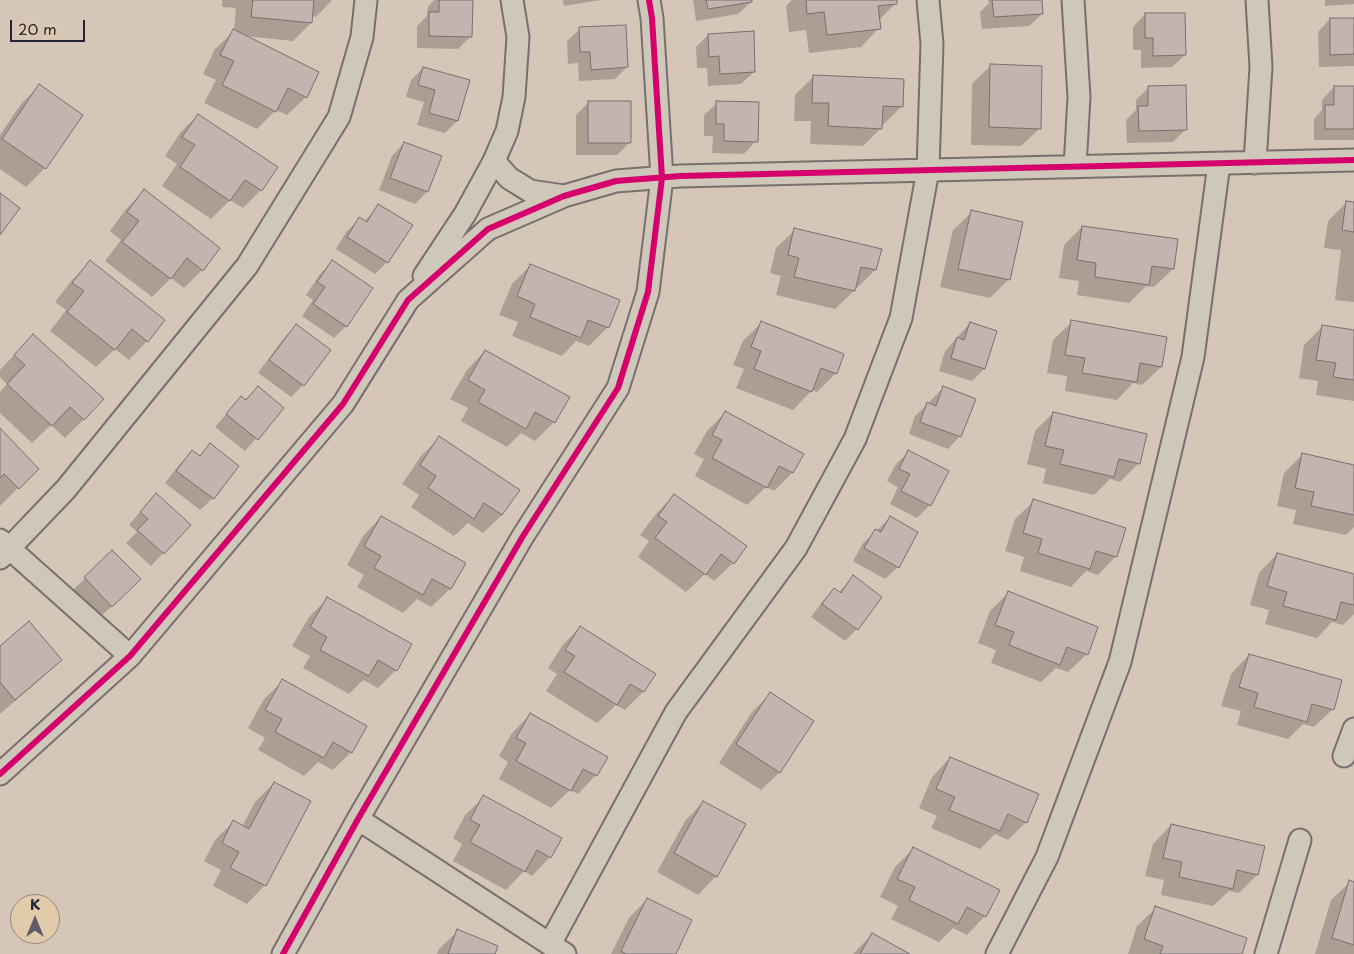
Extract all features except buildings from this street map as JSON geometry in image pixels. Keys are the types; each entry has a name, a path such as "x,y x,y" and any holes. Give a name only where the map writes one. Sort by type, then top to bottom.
{"street":[{"path":"130,656 3,549 66,489 247,266 339,117 362,37 366,0"},
{"path":"0,774 130,656 342,404 465,214 494,161 507,131 514,97 518,37 512,0"},
{"path":"283,954 358,819 523,536 618,388 648,292 662,178 652,18 649,0"},
{"path":"358,819 558,949 676,712 796,548 855,439 901,318 928,170 932,44 928,0"},
{"path":"1073,0 1079,97 1075,167"},
{"path":"1255,163 1262,68 1257,0"},
{"path":"408,300 488,230 564,196 616,181 928,170 1354,160"},
{"path":"494,161 509,178 530,191 564,196"},
{"path":"997,954 1047,857 1120,662 1193,357 1219,164"},
{"path":"1344,756 1354,729"},
{"path":"1266,954 1300,840"}],"cycle path":[{"path":"283,954 358,819 523,536 618,388 648,292 662,178 652,18 649,0"},
{"path":"0,774 130,656 343,404 408,300 488,229 564,196 616,181 680,176 1354,160"}]}
